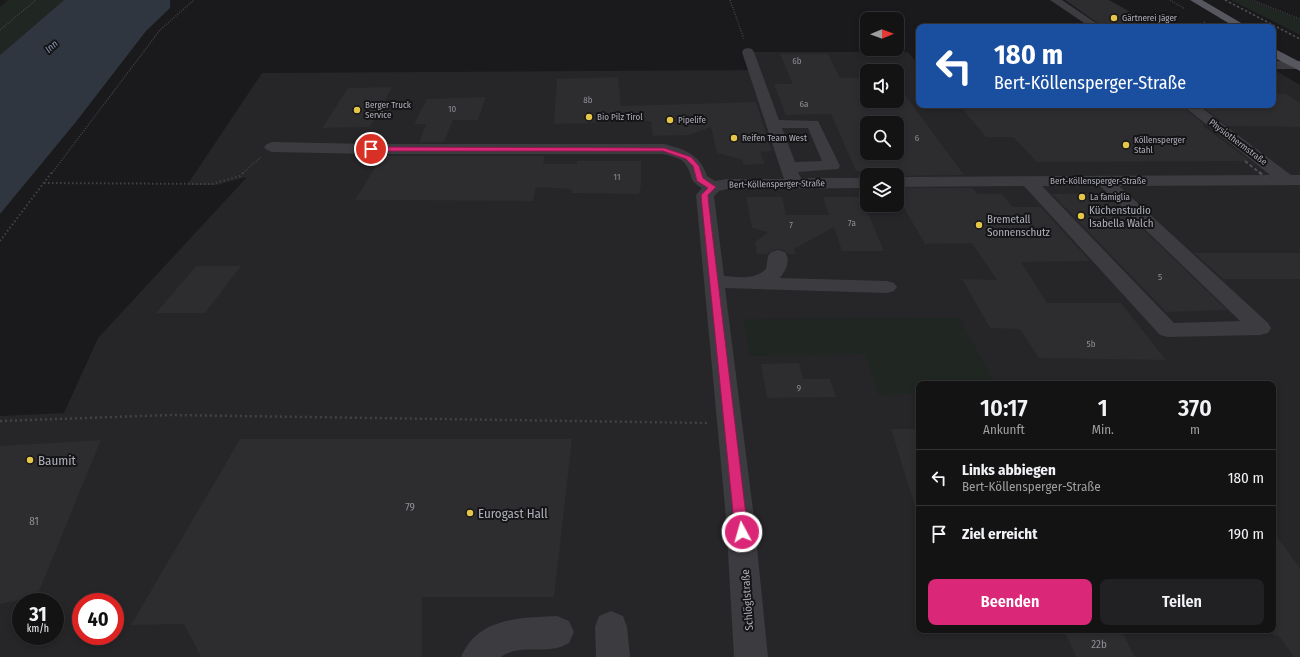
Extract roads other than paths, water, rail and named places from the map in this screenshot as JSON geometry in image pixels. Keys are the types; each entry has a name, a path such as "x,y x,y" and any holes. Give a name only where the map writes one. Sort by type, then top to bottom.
{"main road":[{"path":"1191,1 1226,24"},
{"path":"1191,1 1237,24"},
{"path":"1276,44 1290,48"},
{"path":"1276,45 1299,64"},
{"path":"1276,53 1299,64"}],"street":[{"path":"1055,0 1092,24"},
{"path":"748,52 794,183"},
{"path":"1276,65 1299,64"},
{"name":"Physiothermstraße","path":"1193,108 1294,180"},
{"path":"774,124 813,124 832,166 789,167"},
{"name":"Bert-Köllensperger-Straße","path":"272,147 371,149 664,150 689,158 696,166 700,179 713,187 727,184 860,182"},
{"name":"Bert-Köllensperger-Straße","path":"904,182 1294,180"},
{"path":"1028,181 1168,330 1260,328 1104,181"},
{"name":"Schlöglstraße","path":"713,187 705,195 741,525 751,657"},
{"path":"757,282 773,274 777,267 778,256"},
{"path":"714,282 757,282 887,287"},
{"path":"478,657 482,651 503,637 557,632"}],"water":[{"name":"Inn","path":"64,0 171,0 170,8 146,31 75,123 0,214 0,55"}],"railway":[{"path":"1225,0 1271,24"},
{"path":"1276,27 1300,39"},
{"path":"1245,161 1260,173"},
{"path":"1259,172 1265,177"}],"place":[{"name":"Gärtnerei Jäger","path":"1114,18"},
{"name":"Berger Truck Service","path":"357,110"},
{"name":"Bio Pilz Tirol","path":"589,117"},
{"name":"Pipelife","path":"670,120"},
{"name":"Reifen Team West","path":"734,138"},
{"name":"Köllensperger Stahl","path":"1126,145"},
{"name":"La famiglia","path":"1082,197"},
{"name":"Küchenstudio Isabella Walch","path":"1081,216"},
{"name":"Bremetall Sonnenschutz","path":"979,225"},
{"name":"Baumit","path":"30,460"},
{"name":"Eurogast Hall","path":"470,513"}]}
